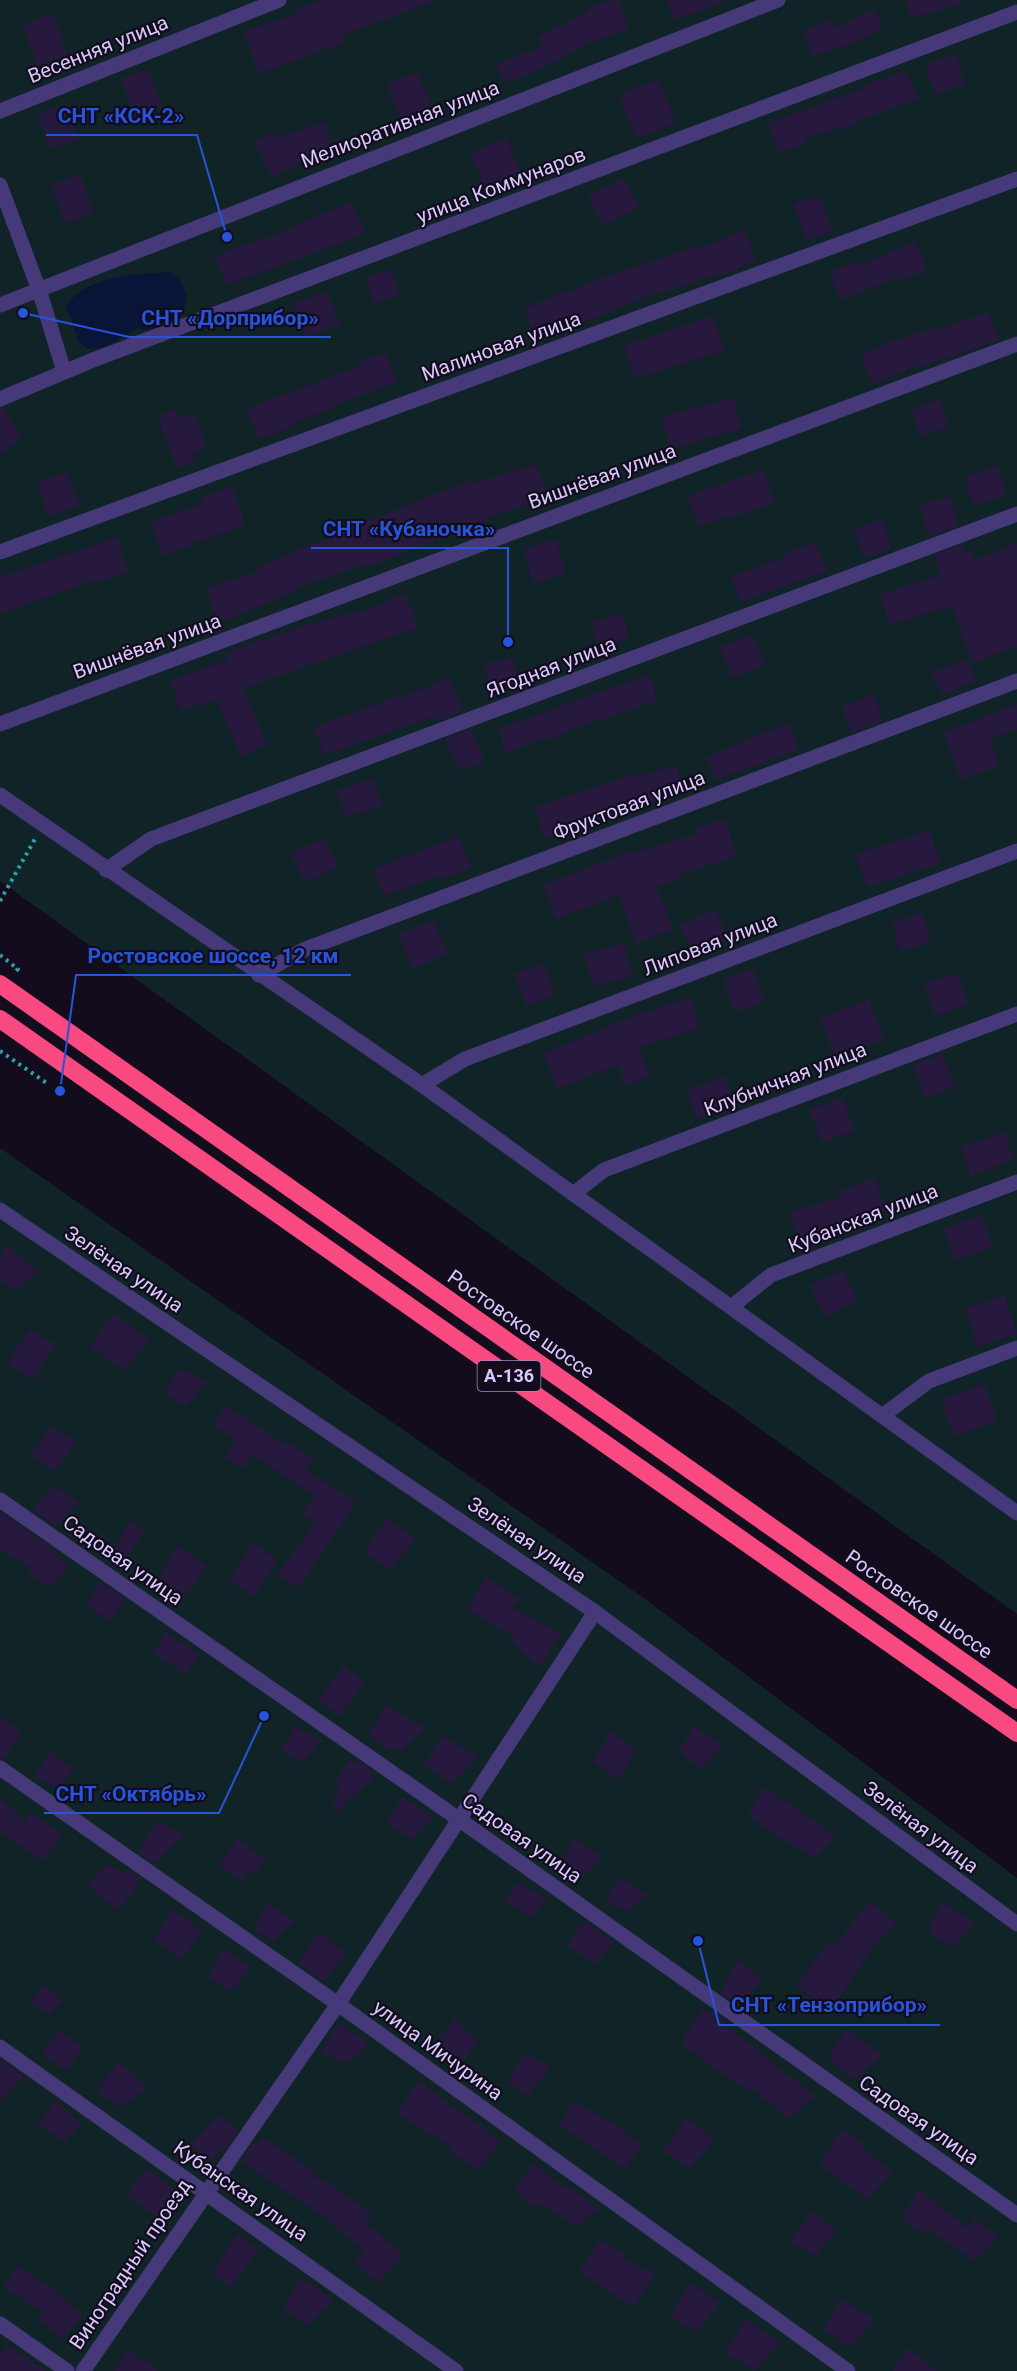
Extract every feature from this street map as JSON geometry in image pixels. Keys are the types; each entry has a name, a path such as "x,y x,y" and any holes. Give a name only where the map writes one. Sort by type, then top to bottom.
{"highway":[{"name":"Ростовское шоссе","path":"0,984 1017,1700"},
{"name":"А-136","path":"0,1019 1017,1733"}],"street":[{"name":"Весенняя улица","path":"0,111 279,0"},
{"name":"Мелиоративная улица","path":"0,305 778,0"},
{"name":"улица Коммунаров","path":"0,399 64,371 1017,12"},
{"name":"Малиновая улица","path":"0,552 1017,179"},
{"path":"0,185 39,290 64,371"},
{"name":"Вишнёвая улица","path":"0,724 1017,344"},
{"name":"Ягодная улица","path":"106,870 151,839 1017,514"},
{"name":"Фруктовая улица","path":"259,975 303,950 1017,681"},
{"path":"0,795 41,826 422,1085 1017,1513"},
{"name":"Липовая улица","path":"422,1085 465,1059 1017,851"},
{"name":"Клубничная улица","path":"573,1194 604,1170 1017,1014"},
{"name":"Кубанская улица","path":"731,1307 771,1275 1017,1182"},
{"name":"Зелёная улица","path":"0,1210 596,1612 1017,1924"},
{"path":"882,1416 929,1381 1017,1348"},
{"name":"Садовая улица","path":"0,1500 460,1820 1017,2215"},
{"name":"Виноградный проезд","path":"83,2371 205,2192 338,2004 596,1612"},
{"name":"улица Мичурина","path":"0,1768 338,2004 848,2371"},
{"name":"Кубанская улица","path":"0,2047 456,2371"},
{"path":"0,2324 60,2369"}],"path":[{"path":"0,901 41,826"},
{"path":"0,1051 48,1084"}],"green space":[{"path":"0,0 1017,0 1017,1614 0,881"},
{"path":"0,1148 645,1599 1017,1878 1017,2371 0,2371"}],"water":[{"path":"170,272 181,283 186,294 186,304 181,314 173,322 163,328 151,330 137,328 101,348 88,349 79,342 66,306 75,296 99,282 113,278"}],"building":[{"path":"321,0 431,0 432,2 343,35 345,42 259,74 244,31 295,14 294,11"},
{"path":"611,0 619,0 629,29 594,41 530,74 503,83 496,64 543,47 538,37 590,11 589,7"},
{"path":"667,0 724,0 725,2 675,20"},
{"path":"905,0 962,0 963,4 911,18"},
{"path":"873,9 883,28 856,42 813,57 803,31 832,20 835,28"},
{"path":"53,13 67,55 37,66 23,24"},
{"path":"955,55 965,85 935,94 925,64"},
{"path":"148,69 162,106 135,116 121,79"},
{"path":"905,71 919,99 857,121 858,123 804,139 806,143 779,153 768,123 820,105 819,103 864,89 862,86"},
{"path":"417,72 432,109 401,121 387,84"},
{"path":"658,79 676,122 637,139 619,95"},
{"path":"68,104 79,140 49,149 38,113"},
{"path":"325,122 334,150 305,160 272,177 254,142 274,131 278,138"},
{"path":"506,138 521,173 485,188 470,153"},
{"path":"80,174 94,213 65,224 51,184"},
{"path":"623,178 639,207 603,226 588,196"},
{"path":"820,196 832,232 806,241 794,204"},
{"path":"351,202 365,232 337,245 226,285 215,256 292,229 291,227"},
{"path":"744,230 757,261 723,275 722,273 640,299 538,342 524,309 563,291 564,293 621,271 696,247 697,249"},
{"path":"915,241 927,269 900,281 899,277 840,300 829,272 860,261 862,265"},
{"path":"391,269 400,295 374,304 365,278"},
{"path":"327,291 340,325 306,337 293,303"},
{"path":"988,312 999,340 916,368 915,366 873,385 860,356 890,342 938,327 939,330"},
{"path":"713,316 725,351 635,378 624,346"},
{"path":"386,353 397,382 337,404 338,406 292,423 294,426 259,439 247,408 359,367 357,363"},
{"path":"733,397 742,428 671,449 662,417"},
{"path":"939,399 949,426 921,436 911,409"},
{"path":"3,408 21,437 0,455 0,409"},
{"path":"176,408 180,419 194,413 207,447 193,452 196,460 177,468 157,416"},
{"path":"536,464 548,498 486,518 487,521 367,567 366,564 297,588 298,590 217,624 206,588 258,572 256,569 304,547 354,530 352,527 471,480 473,484"},
{"path":"997,465 1007,495 974,506 964,477"},
{"path":"763,470 774,504 698,526 688,496"},
{"path":"67,472 79,505 48,516 37,483"},
{"path":"233,487 245,526 191,543 192,545 162,556 150,523 204,503 202,497"},
{"path":"950,497 958,526 929,537 920,505"},
{"path":"882,519 892,549 864,558 854,529"},
{"path":"117,537 128,572 92,584 91,581 0,614 0,577"},
{"path":"556,539 566,573 533,583 523,549"},
{"path":"815,542 827,571 740,602 731,576 784,557 783,555"},
{"path":"1017,543 1017,647 972,663 952,606 890,625 880,594 941,575 934,555 963,544 965,552 971,550 975,560"},
{"path":"406,594 418,628 243,688 267,745 241,756 216,699 181,711 170,680 227,660 227,652 311,624 382,605 382,603"},
{"path":"622,614 629,639 598,648 591,622"},
{"path":"753,634 765,665 732,677 720,647"},
{"path":"513,657 520,684 491,691 484,664"},
{"path":"968,659 976,682 941,695 932,672"},
{"path":"650,675 657,701 576,728 547,741 545,738 505,753 499,728"},
{"path":"449,677 463,711 437,721 435,716 324,755 314,727 400,695 401,698"},
{"path":"874,695 883,721 851,733 842,706"},
{"path":"1017,704 1017,729 990,739 999,766 960,780 944,732"},
{"path":"788,723 799,749 715,781 706,757"},
{"path":"471,729 484,761 459,771 445,739"},
{"path":"676,765 683,792 581,823 582,826 544,838 535,807 638,773 639,776"},
{"path":"373,779 382,806 345,817 337,790"},
{"path":"725,819 737,856 680,875 681,880 657,887 673,930 636,943 619,895 556,919 543,885 632,851 633,853 698,833 697,828"},
{"path":"929,830 941,863 868,887 855,854"},
{"path":"458,836 471,868 440,880 438,876 384,896 374,869"},
{"path":"325,838 338,867 304,882 291,853"},
{"path":"715,909 729,939 695,955 680,925"},
{"path":"922,913 931,942 900,951 892,922"},
{"path":"433,920 447,954 413,969 398,934"},
{"path":"624,943 633,976 594,987 584,954"},
{"path":"543,963 555,995 526,1006 514,974"},
{"path":"753,969 764,1002 734,1012 723,979"},
{"path":"957,973 968,1004 935,1016 924,984"},
{"path":"690,998 700,1028 638,1048 650,1076 626,1086 617,1065 558,1089 543,1054 638,1014"},
{"path":"869,1000 884,1040 835,1059 820,1018"},
{"path":"943,1054 955,1087 925,1098 913,1065"},
{"path":"724,1076 735,1103 697,1118 686,1091"},
{"path":"842,1097 855,1130 822,1143 809,1110"},
{"path":"1004,1132 1014,1160 971,1176 961,1147"},
{"path":"873,1177 888,1211 836,1234 799,1244 790,1212 841,1197 839,1192"},
{"path":"981,1215 993,1247 955,1261 943,1229"},
{"path":"7,1245 38,1271 15,1291 0,1279 0,1258"},
{"path":"843,1270 858,1301 825,1317 810,1286"},
{"path":"1005,1295 1017,1334 977,1347 965,1308"},
{"path":"113,1313 149,1340 125,1370 89,1347"},
{"path":"29,1329 56,1344 33,1381 8,1363"},
{"path":"179,1368 207,1382 185,1407 164,1393"},
{"path":"985,1384 997,1421 953,1436 941,1399"},
{"path":"225,1405 285,1444 288,1441 314,1461 304,1469 357,1502 298,1588 277,1575 315,1523 302,1515 314,1496 252,1454 243,1469 225,1458 235,1440 214,1426"},
{"path":"51,1426 76,1442 55,1471 31,1455"},
{"path":"53,1485 79,1502 55,1526 33,1511"},
{"path":"0,1512 48,1545 69,1567 50,1588 27,1572 30,1567 0,1549"},
{"path":"387,1518 415,1538 391,1571 364,1551"},
{"path":"130,1520 145,1532 116,1569 108,1563"},
{"path":"253,1542 277,1561 253,1596 229,1581"},
{"path":"177,1546 207,1565 186,1595 159,1579"},
{"path":"487,1576 519,1600 512,1608 561,1633 540,1668 511,1641 514,1637 468,1609"},
{"path":"99,1582 123,1597 123,1603 110,1620 87,1607"},
{"path":"165,1632 200,1655 185,1674 154,1654"},
{"path":"344,1665 364,1683 340,1716 318,1700"},
{"path":"386,1705 425,1728 401,1751 394,1747 390,1751 369,1736"},
{"path":"0,1716 22,1733 3,1759 0,1758"},
{"path":"694,1726 724,1746 700,1769 679,1751"},
{"path":"295,1727 322,1740 301,1763 281,1750"},
{"path":"611,1730 636,1751 618,1780 593,1762"},
{"path":"443,1736 478,1757 452,1783 423,1765"},
{"path":"51,1751 73,1769 57,1790 35,1775"},
{"path":"350,1760 355,1764 357,1760 373,1771 370,1774 374,1777 353,1797 351,1796 337,1813 331,1809 341,1789 333,1784"},
{"path":"764,1787 836,1836 814,1858 782,1839 748,1815"},
{"path":"402,1797 434,1817 411,1840 386,1821"},
{"path":"0,1798 25,1822 31,1813 62,1834 44,1861 0,1832"},
{"path":"157,1821 184,1834 154,1864 138,1852"},
{"path":"238,1839 265,1860 254,1875 248,1871 242,1880 219,1865"},
{"path":"574,1839 602,1857 580,1880 558,1868"},
{"path":"107,1864 125,1874 128,1869 140,1878 137,1881 140,1883 117,1910 88,1886"},
{"path":"620,1878 647,1894 627,1912 605,1900"},
{"path":"518,1883 547,1898 530,1918 505,1899"},
{"path":"870,1901 897,1924 872,1947 832,2010 796,1987 827,1943 834,1946"},
{"path":"941,1902 975,1923 952,1948 928,1931"},
{"path":"268,1903 295,1921 273,1942 254,1928"},
{"path":"173,1908 202,1932 180,1960 154,1939"},
{"path":"581,1924 589,1924 614,1943 595,1964 568,1946"},
{"path":"319,1931 346,1954 324,1982 298,1963"},
{"path":"222,1952 230,1952 250,1968 231,1992 208,1977"},
{"path":"737,1959 763,1980 739,2006 720,1993"},
{"path":"44,1985 63,2001 49,2015 31,2003"},
{"path":"702,2009 710,2015 712,2011 725,2020 723,2023 815,2096 790,2119 752,2089 750,2091 716,2070 681,2043"},
{"path":"455,2018 478,2041 460,2065 432,2048"},
{"path":"338,2023 369,2044 346,2064 321,2052"},
{"path":"846,2029 882,2055 855,2080 828,2058"},
{"path":"59,2030 84,2048 66,2070 42,2054"},
{"path":"525,2053 550,2067 528,2096 507,2081"},
{"path":"0,2059 24,2076 0,2102"},
{"path":"118,2062 148,2086 121,2108 97,2091"},
{"path":"419,2081 501,2142 478,2169 449,2151 451,2147 397,2113"},
{"path":"56,2100 81,2125 64,2143 38,2124"},
{"path":"573,2101 621,2128 642,2146 625,2168 559,2125"},
{"path":"218,2116 238,2131 225,2149 223,2148 212,2160 189,2145"},
{"path":"686,2119 715,2139 690,2168 663,2151"},
{"path":"842,2130 864,2144 861,2147 893,2172 867,2199 819,2165"},
{"path":"262,2137 316,2173 314,2177 336,2187 372,2216 366,2224 403,2255 378,2283 354,2263 364,2250 330,2223 331,2221 241,2161 254,2142 257,2144"},
{"path":"533,2162 566,2190 569,2186 600,2209 576,2226 539,2203 535,2208 514,2190"},
{"path":"146,2168 176,2190 157,2217 126,2195"},
{"path":"919,2189 966,2228 975,2218 998,2237 975,2261 927,2228 923,2233 901,2218"},
{"path":"812,2211 837,2231 815,2256 790,2242"},
{"path":"237,2233 259,2249 232,2287 212,2274"},
{"path":"599,2241 627,2254 624,2259 655,2275 632,2307 579,2272"},
{"path":"17,2266 56,2291 83,2316 61,2339 38,2317 42,2312 4,2287"},
{"path":"301,2277 334,2301 307,2325 283,2309"},
{"path":"690,2283 720,2303 697,2333 670,2316"},
{"path":"841,2299 875,2320 849,2347 823,2329"},
{"path":"746,2319 780,2343 755,2371 725,2352"},
{"path":"7,2345 47,2371 0,2371 0,2356"},
{"path":"907,2348 938,2371 893,2371"},
{"path":"128,2350 159,2371 114,2371"}],"place":[{"name":"СНТ «КСК-2»","path":"227,237"},
{"name":"СНТ «Дорприбор»","path":"23,313"},
{"name":"СНТ «Кубаночка»","path":"508,642"},
{"name":"Ростовское шоссе, 12 км","path":"60,1091"},
{"name":"СНТ «Октябрь»","path":"264,1716"},
{"name":"СНТ «Тензоприбор»","path":"698,1941"}]}
